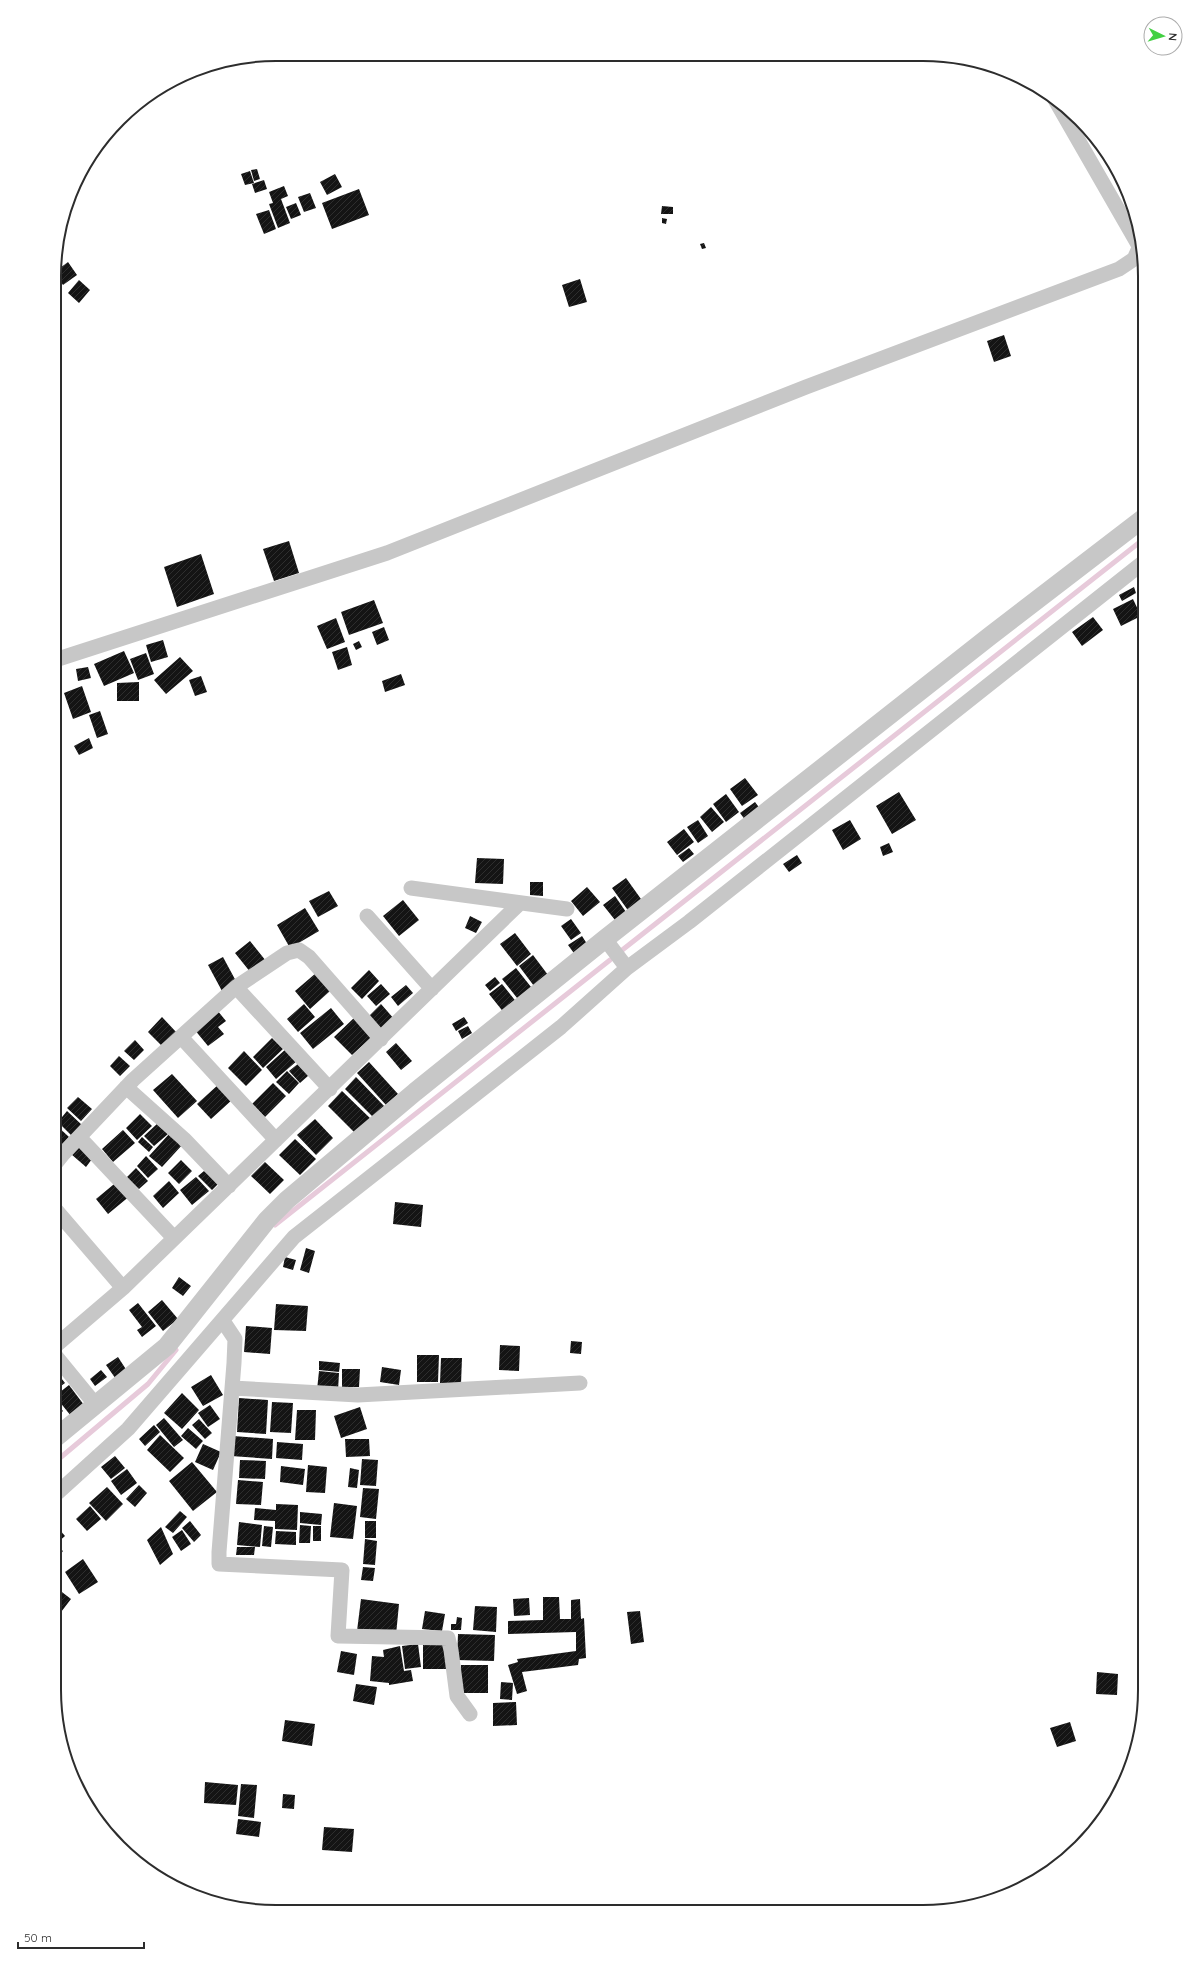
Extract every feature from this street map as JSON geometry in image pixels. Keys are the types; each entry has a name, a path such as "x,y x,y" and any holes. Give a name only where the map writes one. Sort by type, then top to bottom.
{"street":[{"path":"1062,112 1135,240"},
{"path":"61,658 387,553 806,387 1119,269 1134,259 1137,253"},
{"path":"61,1433 166,1346 267,1220 287,1200 415,1092 605,939 990,636 1138,522"},
{"path":"61,1490 128,1429 223,1321 294,1237 561,1027 627,968 689,922 1138,566"},
{"path":"411,888 566,909"},
{"path":"61,1341 123,1288 330,1089 520,903"},
{"path":"367,916 432,989"},
{"path":"605,939 627,968"},
{"path":"61,1157 126,1087 236,987 288,953 299,950 309,957 381,1039"},
{"path":"236,987 330,1089"},
{"path":"181,1037 276,1140"},
{"path":"126,1087 184,1139 229,1186"},
{"path":"79,1137 174,1238"},
{"path":"61,1216 123,1288"},
{"path":"223,1321 235,1339 219,1552 220,1564 342,1570 338,1636 448,1638 457,1696 470,1714"},
{"path":"61,1363 95,1404"},
{"path":"232,1388 358,1395 580,1383"}],"building":[{"path":"257,169 260,179 254,181 251,170"},
{"path":"250,171 254,183 245,185 241,174"},
{"path":"335,174 342,187 327,195 320,182"},
{"path":"264,180 267,189 255,193 252,184"},
{"path":"284,186 288,196 281,199 290,223 278,228 269,204 273,203 269,192"},
{"path":"359,189 369,215 332,229 322,203"},
{"path":"310,193 316,208 304,212 298,197"},
{"path":"296,203 301,215 291,219 286,207"},
{"path":"662,206 673,207 673,214 661,214"},
{"path":"269,210 276,229 264,234 256,214"},
{"path":"662,218 667,219 666,224 662,223"},
{"path":"704,243 706,248 702,249 700,244"},
{"path":"68,262 77,275 63,285 61,282 61,267"},
{"path":"580,279 587,302 569,307 562,285"},
{"path":"79,280 90,290 79,303 68,293"},
{"path":"1004,335 1011,356 994,362 987,341"},
{"path":"289,541 299,573 274,581 263,549"},
{"path":"201,554 214,594 177,607 164,567"},
{"path":"1134,587 1136,593 1122,601 1119,595"},
{"path":"1133,599 1138,610 1138,618 1121,626 1113,609"},
{"path":"374,600 383,623 349,635 341,612"},
{"path":"1093,617 1103,630 1082,646 1072,632"},
{"path":"336,618 345,642 327,649 317,626"},
{"path":"384,627 389,640 377,645 372,632"},
{"path":"163,640 168,657 151,662 146,645"},
{"path":"359,641 362,647 356,650 353,644"},
{"path":"347,647 352,665 338,670 332,652"},
{"path":"124,651 134,673 104,686 94,664"},
{"path":"146,653 154,674 138,680 130,659"},
{"path":"180,657 193,671 166,694 154,680"},
{"path":"88,667 91,678 78,681 76,669"},
{"path":"401,674 405,685 385,692 382,681"},
{"path":"201,676 207,692 195,696 189,680"},
{"path":"139,682 139,701 117,701 117,683"},
{"path":"82,686 91,712 73,719 64,693"},
{"path":"100,711 108,734 97,738 89,715"},
{"path":"89,738 93,748 79,755 74,746"},
{"path":"745,778 758,795 742,806 730,789"},
{"path":"899,792 916,820 892,834 876,806"},
{"path":"726,794 739,812 726,822 713,804"},
{"path":"755,802 764,814 749,825 740,813"},
{"path":"711,807 724,822 712,832 700,817"},
{"path":"698,820 708,836 698,843 687,827"},
{"path":"850,820 861,839 843,850 832,830"},
{"path":"684,829 694,842 677,855 667,842"},
{"path":"889,843 893,852 883,856 880,847"},
{"path":"689,848 694,854 683,862 678,856"},
{"path":"797,855 802,863 789,872 783,864"},
{"path":"477,858 504,859 503,884 475,883"},
{"path":"626,878 646,906 632,916 612,888"},
{"path":"530,882 543,882 543,896 530,895"},
{"path":"587,887 600,902 583,916 571,901"},
{"path":"329,891 338,906 318,917 309,901"},
{"path":"615,896 626,912 615,920 603,905"},
{"path":"403,900 419,920 399,936 383,916"},
{"path":"305,908 319,931 290,948 277,925"},
{"path":"470,916 482,922 476,933 465,928"},
{"path":"571,919 581,933 571,940 561,926"},
{"path":"515,933 531,954 517,966 500,944"},
{"path":"582,936 589,947 576,956 568,945"},
{"path":"250,941 266,961 251,973 235,953"},
{"path":"533,955 548,975 534,986 519,966"},
{"path":"223,957 237,983 222,991 208,965"},
{"path":"516,968 535,992 521,1003 502,979"},
{"path":"369,970 379,981 362,999 351,988"},
{"path":"316,973 330,991 310,1009 295,991"},
{"path":"495,977 500,983 490,991 485,985"},
{"path":"381,984 390,994 376,1006 367,996"},
{"path":"502,984 518,1004 505,1014 489,994"},
{"path":"406,985 413,993 398,1006 391,997"},
{"path":"304,1004 315,1017 298,1032 287,1019"},
{"path":"381,1004 395,1020 383,1031 369,1016"},
{"path":"331,1008 344,1024 313,1049 300,1033"},
{"path":"217,1010 226,1021 218,1027 224,1034 208,1046 194,1029"},
{"path":"162,1017 177,1033 163,1047 148,1032"},
{"path":"355,1017 373,1036 352,1055 334,1037"},
{"path":"464,1017 468,1023 456,1031 452,1024"},
{"path":"468,1026 472,1033 462,1039 458,1031"},
{"path":"272,1038 283,1049 263,1068 253,1057"},
{"path":"135,1040 144,1050 134,1060 124,1051"},
{"path":"396,1043 412,1061 401,1070 386,1052"},
{"path":"287,1048 298,1060 276,1079 266,1067"},
{"path":"244,1051 262,1070 246,1086 228,1068"},
{"path":"119,1056 130,1066 120,1076 110,1066"},
{"path":"369,1062 398,1094 386,1105 357,1073"},
{"path":"299,1063 309,1075 300,1083 289,1071"},
{"path":"287,1071 299,1083 289,1094 276,1082"},
{"path":"172,1074 197,1101 178,1118 153,1090"},
{"path":"356,1077 385,1107 374,1118 345,1089"},
{"path":"273,1083 286,1096 265,1117 252,1104"},
{"path":"219,1084 233,1099 211,1119 197,1104"},
{"path":"342,1091 373,1121 358,1136 328,1106"},
{"path":"78,1097 92,1109 81,1121 67,1108"},
{"path":"67,1111 82,1125 72,1136 61,1125 61,1118"},
{"path":"140,1114 152,1126 137,1140 126,1128"},
{"path":"315,1119 333,1138 316,1155 297,1135"},
{"path":"158,1123 168,1134 154,1146 144,1136"},
{"path":"61,1130 69,1137 61,1146"},
{"path":"123,1130 135,1143 113,1162 102,1149"},
{"path":"170,1133 183,1144 162,1167 149,1156"},
{"path":"142,1137 153,1147 149,1152 138,1142"},
{"path":"295,1139 316,1159 300,1175 279,1155"},
{"path":"81,1143 95,1155 86,1167 71,1154"},
{"path":"146,1156 158,1169 148,1178 137,1166"},
{"path":"181,1160 192,1171 179,1184 168,1173"},
{"path":"265,1162 284,1180 270,1194 251,1176"},
{"path":"136,1168 148,1181 139,1189 127,1177"},
{"path":"204,1171 218,1184 212,1190 198,1176"},
{"path":"196,1177 209,1191 192,1205 180,1190"},
{"path":"119,1180 131,1195 108,1214 96,1199"},
{"path":"169,1181 179,1193 163,1208 153,1196"},
{"path":"395,1202 423,1205 421,1227 393,1224"},
{"path":"306,1248 315,1251 309,1273 300,1270"},
{"path":"285,1257 296,1260 293,1270 283,1267"},
{"path":"179,1277 191,1286 183,1296 172,1288"},
{"path":"162,1300 178,1319 163,1331 148,1312"},
{"path":"138,1303 156,1326 142,1337 137,1330 142,1327 129,1310"},
{"path":"276,1304 308,1306 306,1331 274,1330"},
{"path":"246,1326 272,1328 270,1354 244,1352"},
{"path":"571,1341 582,1342 581,1354 570,1353"},
{"path":"500,1345 520,1346 519,1371 499,1370"},
{"path":"417,1355 439,1355 438,1382 417,1382"},
{"path":"118,1357 129,1374 118,1382 106,1365"},
{"path":"441,1358 462,1358 461,1384 440,1383"},
{"path":"319,1361 340,1363 339,1372 319,1370"},
{"path":"382,1367 401,1370 399,1385 380,1382"},
{"path":"342,1369 360,1369 359,1387 342,1387"},
{"path":"101,1370 107,1377 95,1386 90,1379"},
{"path":"319,1371 339,1373 338,1391 317,1390"},
{"path":"211,1375 223,1395 203,1406 191,1387"},
{"path":"61,1378 65,1383 61,1386"},
{"path":"69,1385 84,1405 71,1416 61,1404 61,1391"},
{"path":"182,1393 199,1410 182,1429 164,1413"},
{"path":"239,1398 268,1400 266,1434 237,1432"},
{"path":"272,1402 293,1403 291,1433 270,1432"},
{"path":"210,1405 220,1419 208,1427 198,1413"},
{"path":"360,1407 367,1429 341,1438 334,1416"},
{"path":"297,1410 316,1410 315,1440 295,1440"},
{"path":"164,1418 183,1440 174,1447 156,1425"},
{"path":"199,1419 212,1433 205,1439 192,1425"},
{"path":"154,1425 160,1432 145,1446 139,1439"},
{"path":"188,1428 203,1441 196,1449 181,1436"},
{"path":"160,1435 184,1458 170,1472 147,1450"},
{"path":"233,1436 273,1439 272,1459 231,1456"},
{"path":"345,1439 369,1439 370,1456 346,1457"},
{"path":"277,1442 303,1444 302,1460 276,1458"},
{"path":"203,1444 221,1452 213,1470 195,1462"},
{"path":"115,1456 125,1468 111,1479 101,1467"},
{"path":"362,1459 378,1460 376,1486 360,1485"},
{"path":"240,1460 266,1461 265,1479 239,1478"},
{"path":"192,1462 217,1492 193,1511 169,1481"},
{"path":"308,1465 327,1467 325,1493 306,1492"},
{"path":"281,1466 305,1469 303,1485 280,1482"},
{"path":"350,1468 359,1470 357,1488 348,1487"},
{"path":"127,1469 137,1483 121,1495 111,1481"},
{"path":"238,1480 263,1482 261,1505 236,1504"},
{"path":"139,1485 147,1493 135,1507 126,1499"},
{"path":"107,1487 123,1504 106,1521 89,1503"},
{"path":"363,1488 379,1489 376,1519 360,1517"},
{"path":"334,1503 357,1506 353,1539 330,1537"},
{"path":"276,1504 298,1505 297,1530 275,1529 275,1521 254,1520 255,1508 276,1510"},
{"path":"90,1506 101,1519 87,1531 76,1519"},
{"path":"180,1511 187,1517 173,1533 165,1527"},
{"path":"300,1512 322,1514 321,1525 300,1523"},
{"path":"190,1521 201,1535 194,1542 182,1528"},
{"path":"365,1521 376,1521 376,1538 365,1538"},
{"path":"239,1522 262,1525 260,1547 237,1545"},
{"path":"300,1525 311,1526 310,1543 299,1543"},
{"path":"264,1526 273,1527 271,1547 262,1546"},
{"path":"313,1526 321,1526 321,1541 313,1541"},
{"path":"161,1527 173,1554 160,1565 147,1540"},
{"path":"182,1530 191,1544 181,1551 172,1537"},
{"path":"61,1531 65,1536 61,1540"},
{"path":"276,1531 296,1532 296,1545 275,1544"},
{"path":"365,1539 377,1541 375,1565 363,1564"},
{"path":"237,1547 255,1547 254,1555 236,1555"},
{"path":"83,1559 98,1582 79,1594 65,1572"},
{"path":"363,1567 375,1568 373,1581 361,1580"},
{"path":"61,1591 71,1599 61,1612"},
{"path":"543,1597 559,1597 560,1619 571,1619 571,1600 580,1599 581,1619 584,1618 586,1658 579,1659 578,1665 522,1672 527,1691 517,1694 508,1665 518,1662 517,1659 576,1651 576,1632 508,1634 508,1621 543,1620"},
{"path":"529,1598 530,1615 514,1616 513,1599"},
{"path":"361,1599 399,1604 396,1635 357,1631"},
{"path":"475,1606 497,1607 496,1632 473,1630"},
{"path":"425,1611 445,1614 442,1631 422,1629"},
{"path":"640,1611 644,1642 631,1644 627,1612"},
{"path":"457,1617 462,1618 461,1630 451,1630 451,1624 456,1624"},
{"path":"458,1634 495,1635 494,1661 457,1660"},
{"path":"423,1643 447,1643 447,1669 423,1669"},
{"path":"418,1644 421,1667 405,1669 402,1646"},
{"path":"400,1646 404,1671 411,1670 413,1681 389,1685 389,1683 370,1681 372,1656 384,1657 383,1650"},
{"path":"341,1651 357,1654 354,1675 337,1672"},
{"path":"461,1665 488,1665 488,1693 461,1693"},
{"path":"1097,1672 1118,1674 1117,1695 1096,1694"},
{"path":"501,1682 513,1683 512,1700 500,1699"},
{"path":"356,1684 377,1687 374,1705 353,1701"},
{"path":"516,1702 517,1725 493,1726 493,1703"},
{"path":"285,1720 315,1724 312,1746 282,1741"},
{"path":"1070,1722 1076,1741 1057,1747 1050,1728"},
{"path":"205,1782 238,1785 236,1805 204,1803"},
{"path":"241,1784 257,1785 254,1818 238,1816"},
{"path":"283,1794 295,1795 294,1809 282,1808"},
{"path":"238,1819 261,1822 259,1837 236,1834"},
{"path":"324,1827 354,1829 352,1852 322,1850"}],"waterway":[{"path":"621,951 1138,544"},
{"path":"275,1225 610,960"},
{"path":"61,1457 148,1384 176,1350"}]}
